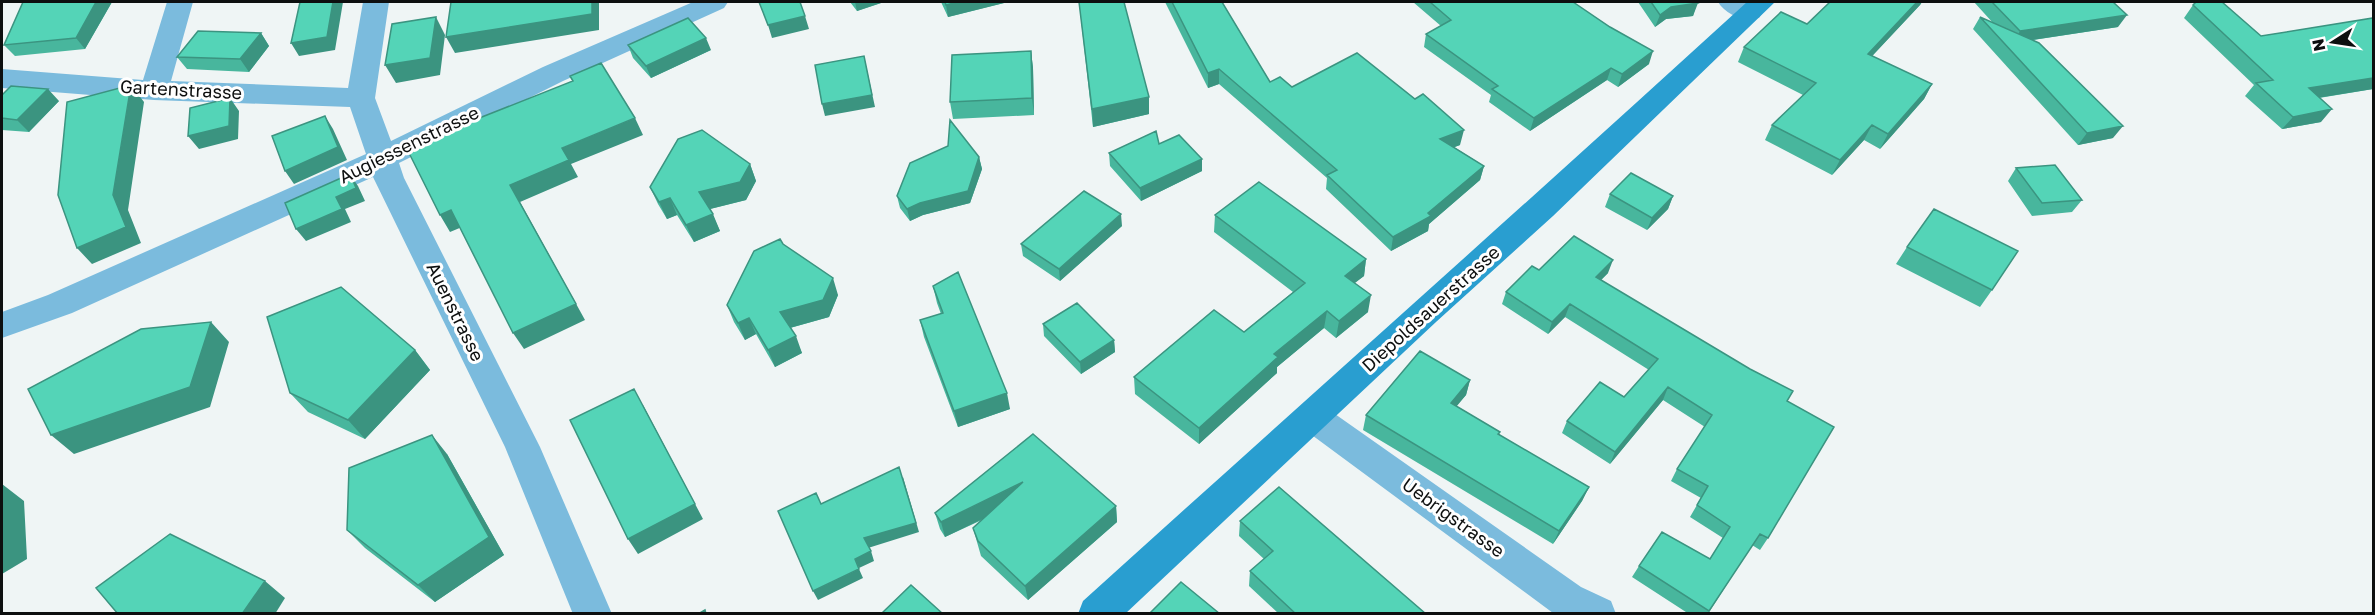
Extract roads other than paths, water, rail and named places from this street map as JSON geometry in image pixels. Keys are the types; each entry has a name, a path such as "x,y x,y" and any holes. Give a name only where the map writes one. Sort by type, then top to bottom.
{"main road":[{"name":"Diepoldsauerstrasse","path":"1097,614 1424,313 1561,191 1747,5"}],"street":[{"path":"154,90 180,2"},
{"name":"Auenstrasse","path":"376,2 361,99 374,141 383,158 389,178 570,551 593,614"},
{"name":"Augiessenstrasse","path":"2,325 60,304 383,158 560,71 715,2"},
{"name":"Gartenstrasse","path":"2,79 154,90 361,99"},
{"name":"Uebrigstrasse","path":"1313,417 1567,600 1597,614"}]}
